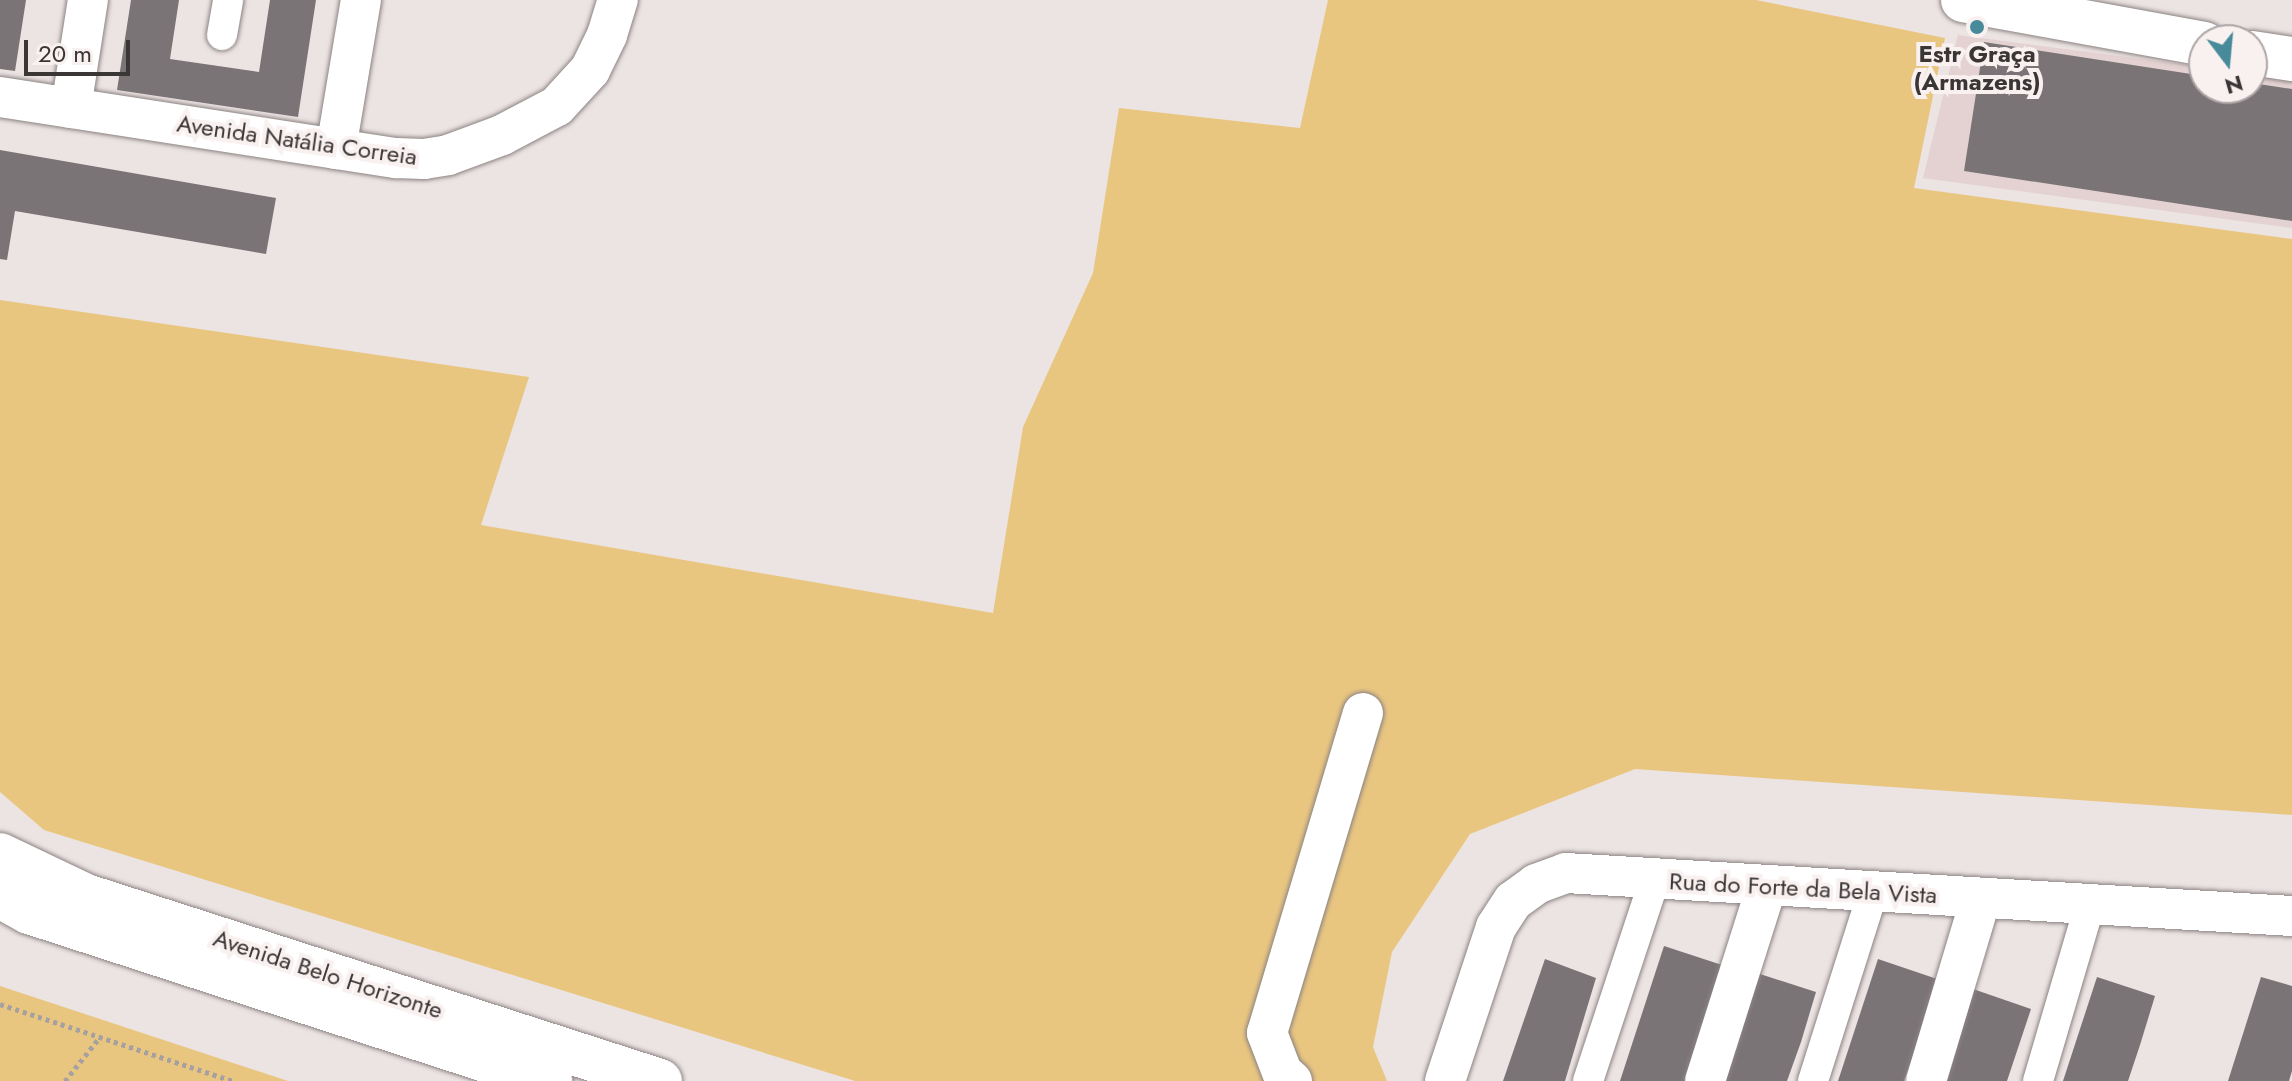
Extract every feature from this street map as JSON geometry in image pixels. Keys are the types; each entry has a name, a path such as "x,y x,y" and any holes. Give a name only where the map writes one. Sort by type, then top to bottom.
{"street":[{"path":"71,108 88,0"},
{"path":"222,35 228,0"},
{"path":"336,149 361,0"},
{"path":"1963,0 2188,41"},
{"name":"Avenida Natália Correia","path":"0,97 336,149 424,159 472,147 534,120 575,90 590,70 607,35 610,1"},
{"path":"2268,55 2292,59"},
{"path":"1292,1081 1282,1072 1267,1033 1363,713"},
{"name":"Avenida Belo Horizonte","path":"0,855 86,896 660,1081"},
{"name":"Rua do Forte da Bela Vista","path":"1445,1081 1496,927 1513,901 1536,884 1566,873 2292,916"},
{"path":"1588,1081 1655,879"},
{"path":"1705,1081 1767,886"},
{"path":"1813,1081 1873,892"},
{"name":"Avenida Belo Horizonte","path":"0,896 44,917 550,1081"},
{"path":"1926,1081 1981,898"},
{"path":"2038,1081 2090,904"}],"path":[{"path":"0,1004 233,1081"},
{"path":"65,1081 100,1037"}],"shaded area":[{"path":"1328,0 1756,0 1945,38 1914,188 2292,239 2292,815 1635,769 1470,834 1392,952 1373,1047 1387,1081 855,1081 44,830 0,792 0,300 529,377 481,525 993,613 1023,427 1093,273 1119,108 1300,128"},
{"path":"1958,35 2188,65 2188,104 2268,104 2268,76 2292,79 2292,228 1923,178"},
{"path":"0,986 288,1081 0,1081"}],"building":[{"path":"0,0 26,0 15,71 0,69"},
{"path":"131,0 179,0 170,59 259,72 270,0 316,0 298,117 117,90"},
{"path":"1984,42 2188,74 2188,104 2268,104 2268,85 2292,89 2292,221 1964,171"},
{"path":"0,150 276,198 266,254 15,211 7,260 0,259"},
{"path":"1664,946 1722,965 1686,1081 1620,1081"},
{"path":"1545,959 1596,978 1565,1081 1503,1081"},
{"path":"1878,959 1940,980 1904,1081 1838,1081"},
{"path":"1757,973 1816,992 1801,1042 1787,1081 1722,1081"},
{"path":"2097,977 2155,996 2140,1045 2128,1081 2063,1081"},
{"path":"2261,977 2292,986 2292,1071 2289,1081 2228,1081"},
{"path":"1973,989 2031,1009 2007,1081 1943,1081"}],"place":[{"name":"Estr Graça (Armazens)","path":"1977,27"}]}
